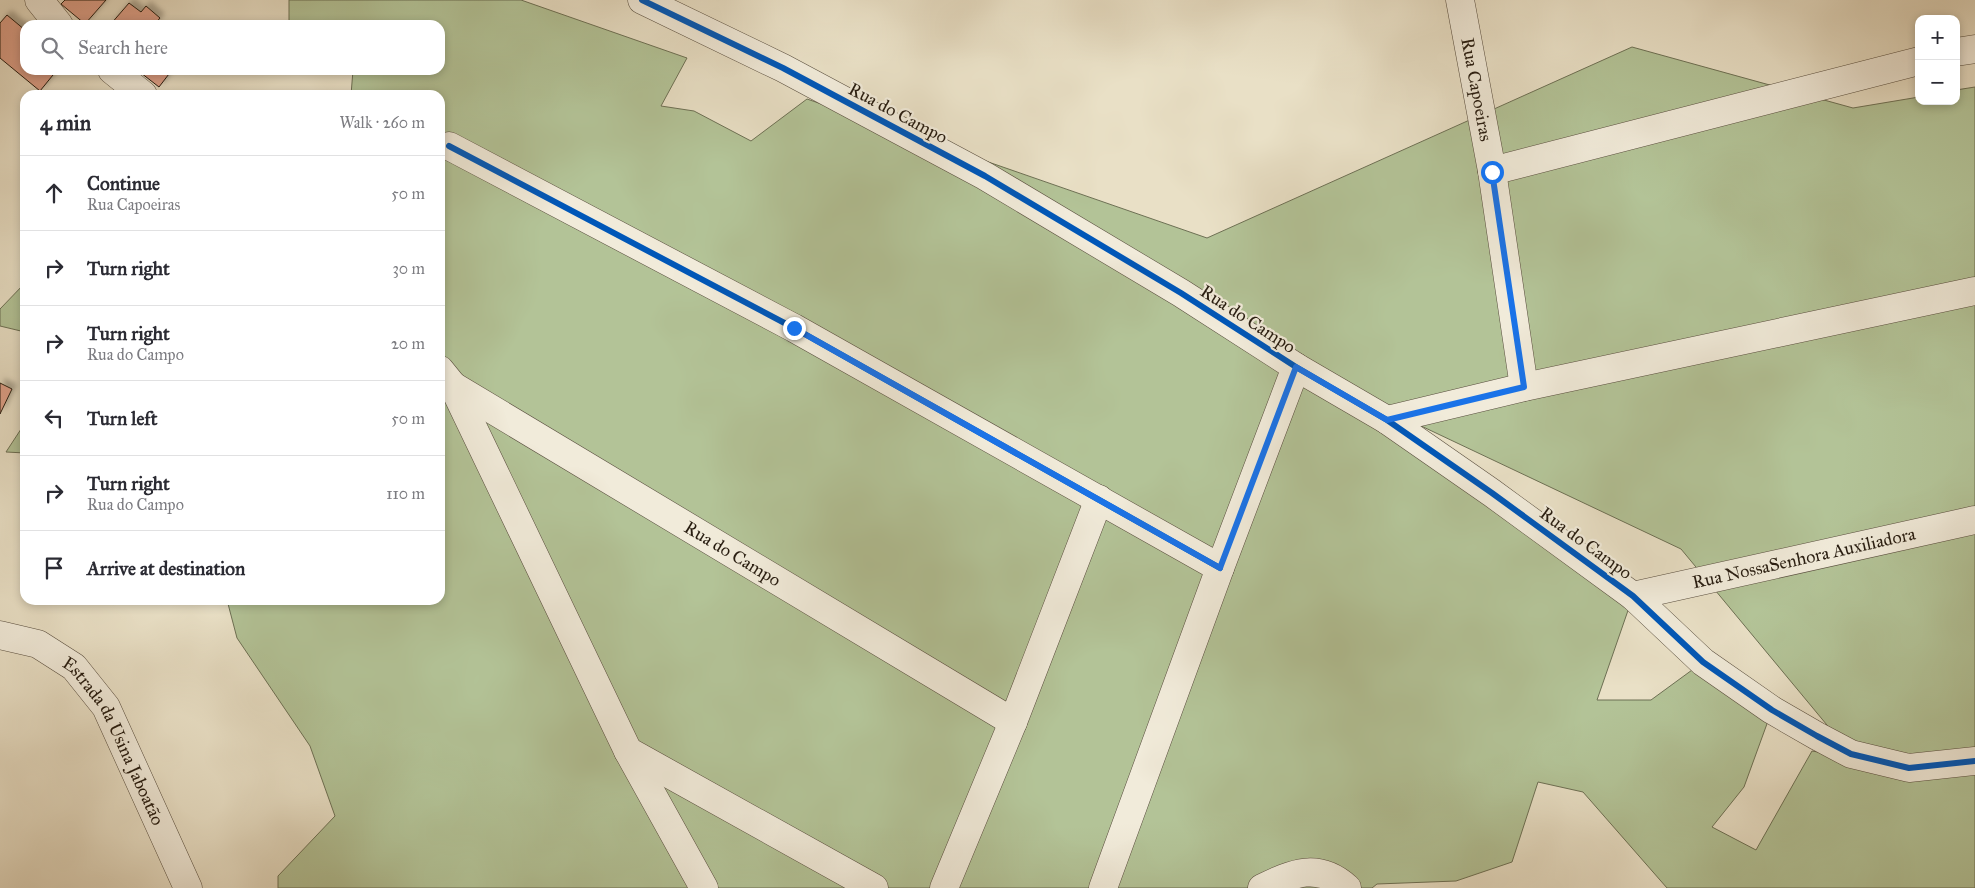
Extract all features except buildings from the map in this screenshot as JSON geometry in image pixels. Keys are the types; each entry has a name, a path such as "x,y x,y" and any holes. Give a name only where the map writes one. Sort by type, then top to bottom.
{"street":[{"path":"39,0 55,20"},
{"name":"Rua do Campo","path":"642,0 783,68 985,176 1181,293 1296,367 1387,420 1492,492 1633,596 1702,662 1772,710 1850,754 1909,768 1975,761"},
{"name":"Rua Capoeiras","path":"1460,0 1492,172 1524,387"},
{"path":"1960,51 1975,49"},
{"path":"1492,172 1915,62"},
{"path":"118,75 137,90"},
{"path":"449,146 794,328 1220,568"},
{"path":"1387,420 1524,387 1975,290"},
{"path":"1102,888 1296,367"},
{"name":"Rua do Campo","path":"446,378 1013,722"},
{"name":"Rua do Campo","path":"446,378 628,752 704,888"},
{"path":"944,888 1013,722 1099,499"},
{"name":"Rua NossaSenhora Auxiliadora","path":"1633,596 1975,520"},
{"name":"Estrada da Usina Jaboatão","path":"0,635 38,644 74,667 106,707 188,888"},
{"path":"628,752 874,888"},
{"path":"1262,888 1282,878 1308,871 1324,874 1340,881 1347,888"}],"green space":[{"path":"289,0 521,0 687,58 661,106 694,111 751,141 807,99 1207,238 1632,47 1853,108 1915,98 1915,105 1960,105 1960,89 1975,87 1975,888 1667,888 1583,792 1538,782 1512,862 1456,881 1377,884 1372,888 278,888 278,876 335,816 310,746 237,638 228,605 445,605 445,90 351,90 353,75 445,75 445,20 289,20","holes":["1305,371 1681,549 1851,754 1900,766 1812,751 1756,850 1712,827 1744,787 1772,710 1703,662 1651,700 1597,700 1633,596"]},
{"path":"20,288 20,331 0,326 0,309"},
{"path":"20,431 20,453 6,452"}],"cycle path":[{"path":"642,0 783,68 985,176 1181,293 1296,367 1387,420 1492,493 1633,596 1703,662 1772,710 1817,736 1851,754 1909,768 1975,761"},
{"path":"449,146 794,328 1220,568"}],"route":[{"path":"794,328 942,409 1220,568 1296,367 1387,420 1524,387 1492,172"}]}
